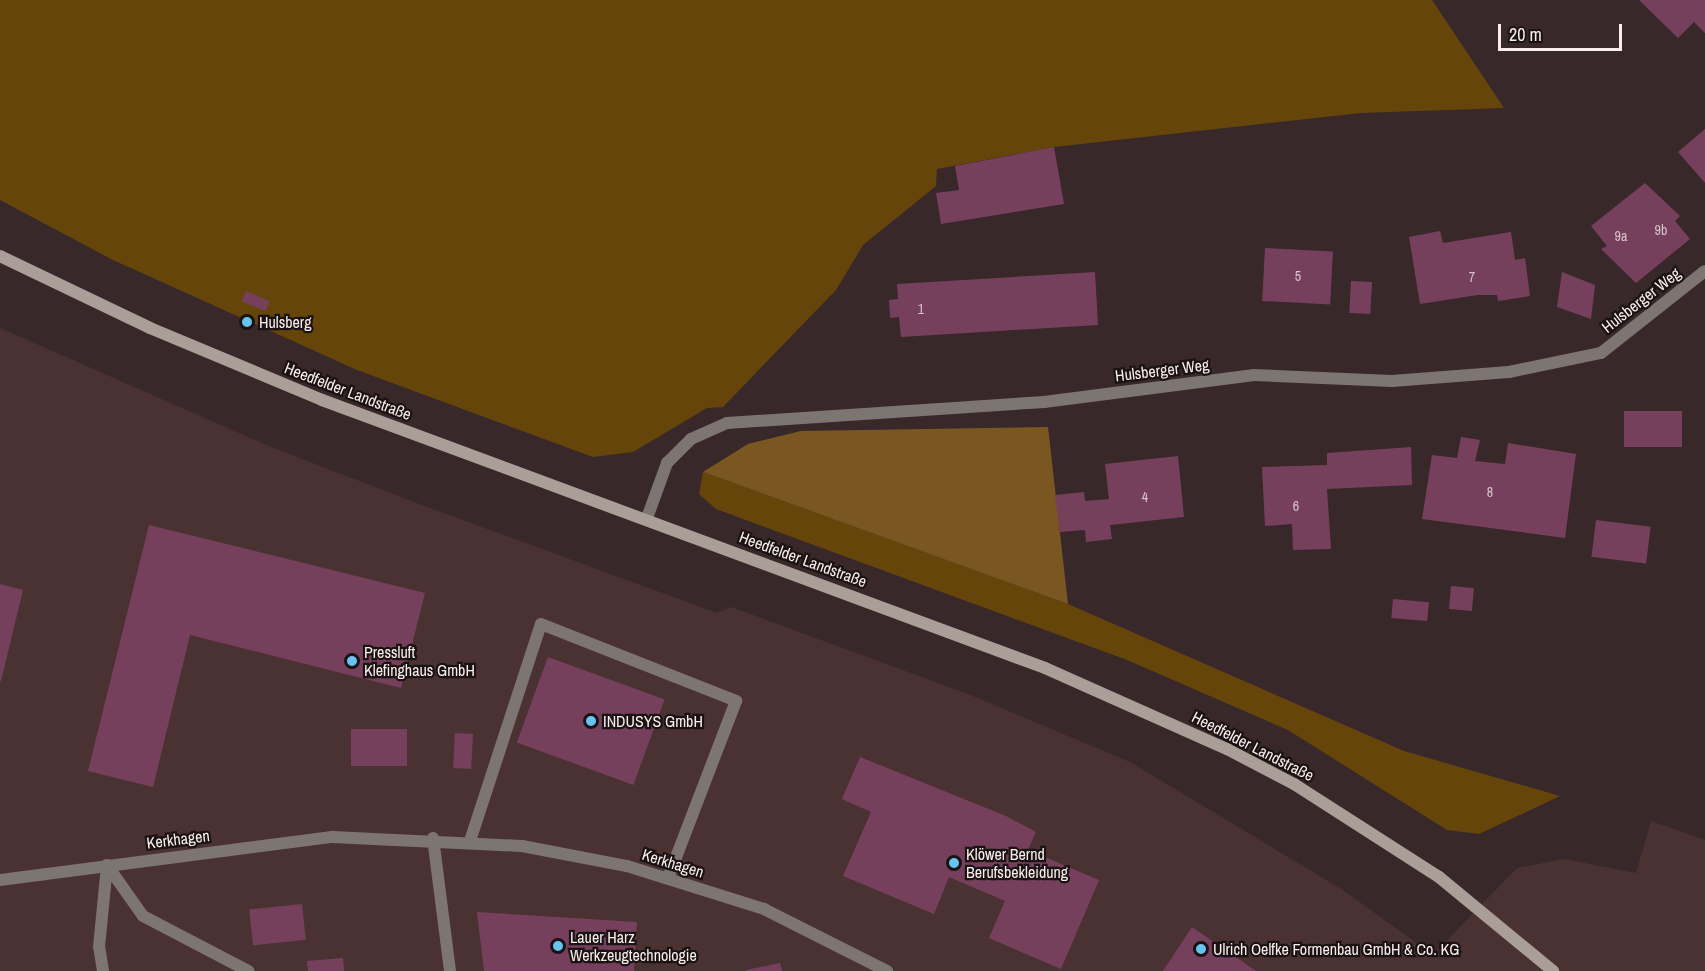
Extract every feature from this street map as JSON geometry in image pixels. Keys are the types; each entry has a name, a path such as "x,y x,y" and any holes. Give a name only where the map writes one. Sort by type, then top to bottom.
{"main road":[{"name":"Heedfelder Landstraße","path":"0,256 150,328 322,400 647,518 1045,668 1227,749 1294,784 1439,877 1553,971"}],"street":[{"name":"Hulsberger Weg","path":"647,518 667,463 691,439 727,423 1044,402 1254,375 1392,381 1509,372 1601,353 1705,271"},
{"path":"470,841 541,624 736,700 668,878"},
{"name":"Kerkhagen","path":"0,880 332,837 433,838 522,846 668,878 764,909 887,971"},
{"path":"433,838 450,971"},
{"path":"103,971 99,946 107,865"},
{"path":"107,865 143,916 248,971"}],"shaded area":[{"path":"0,0 1432,0 1504,108 1361,113 1054,147 937,169 936,186 863,245 836,290 723,407 707,408 633,452 593,457 357,370 113,260 0,200"},
{"path":"0,328 271,447 427,507 717,613 731,607 968,694 1130,762 1343,890 1433,955 1517,868 1564,859 1636,873 1651,821 1705,840 1705,971 0,971"},
{"path":"1048,427 1068,604 703,472 748,444 801,431"},
{"path":"703,472 1068,604 1404,751 1560,796 1479,834 1447,830 1288,730 1127,660 716,509 699,494"}],"building":[{"path":"1639,0 1705,0 1705,33 1694,22 1678,38"},
{"path":"1705,129 1705,183 1678,152"},
{"path":"1054,147 1064,204 941,224 936,193 959,190 955,166"},
{"path":"1645,183 1680,216 1675,221 1690,239 1636,283 1601,249 1607,246 1591,226"},
{"path":"1440,231 1443,243 1511,232 1515,260 1525,258 1530,296 1498,301 1497,295 1478,295 1420,304 1409,237"},
{"path":"1265,248 1333,252 1330,304 1262,301"},
{"path":"1095,272 1098,325 901,337 899,317 890,318 889,300 898,299 897,284"},
{"path":"1562,272 1595,285 1591,319 1557,307"},
{"path":"1351,281 1372,282 1370,314 1349,313"},
{"path":"246,291 270,301 266,311 242,301"},
{"path":"1624,411 1682,411 1682,447 1624,447"},
{"path":"1461,437 1480,440 1475,461 1505,464 1508,443 1576,454 1565,538 1422,519 1432,455 1457,458"},
{"path":"1411,447 1412,485 1327,489 1331,549 1293,550 1292,524 1265,526 1262,467 1327,465 1327,453"},
{"path":"1178,456 1184,517 1110,525 1112,539 1086,542 1085,530 1060,532 1055,495 1084,492 1085,501 1109,499 1105,464"},
{"path":"1596,520 1651,527 1646,563 1591,557"},
{"name":"Pressluft Klefinghaus GmbH","path":"149,525 425,593 401,688 190,635 153,787 88,771"},
{"path":"0,584 23,590 1,681 0,681"},
{"path":"1451,586 1474,588 1472,611 1449,609"},
{"path":"1393,599 1429,602 1427,621 1391,618"},
{"name":"INDUSYS GmbH","path":"548,657 665,699 633,785 517,743"},
{"path":"351,729 407,729 407,766 351,766"},
{"path":"455,733 473,734 471,769 453,768"},
{"name":"Klöwer Bernd Berufsbekleidung","path":"860,757 1006,816 1036,832 1028,850 1099,880 1061,969 989,938 1005,901 949,877 934,914 843,876 871,812 842,799"},
{"path":"302,904 306,940 253,945 249,910"},
{"name":"Lauer Harz Werkzeugtechnologie","path":"477,912 637,922 634,971 484,971"},
{"name":"Ulrich Oelfke Formenbau GmbH & Co. KG","path":"1192,927 1256,971 1163,971"},
{"path":"343,958 344,971 308,971 307,961"},
{"path":"780,963 782,971 746,971 746,970"}],"place":[{"name":"Hulsberg","path":"247,322"},
{"name":"Pressluft Klefinghaus GmbH","path":"352,661"},
{"name":"INDUSYS GmbH","path":"591,721"},
{"name":"Klöwer Bernd Berufsbekleidung","path":"954,863"},
{"name":"Lauer Harz Werkzeugtechnologie","path":"558,946"},
{"name":"Ulrich Oelfke Formenbau GmbH & Co. KG","path":"1201,949"}]}
